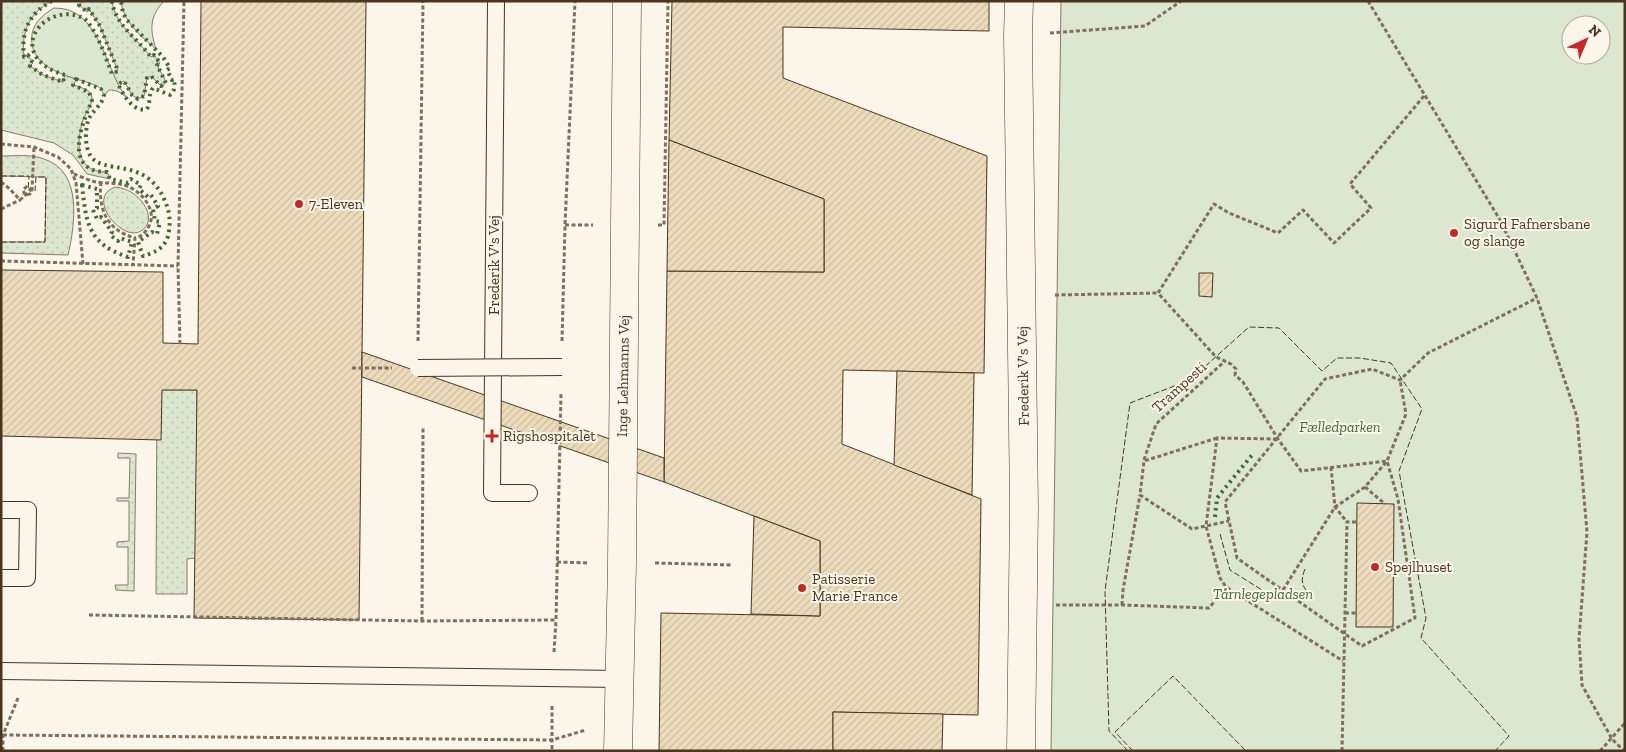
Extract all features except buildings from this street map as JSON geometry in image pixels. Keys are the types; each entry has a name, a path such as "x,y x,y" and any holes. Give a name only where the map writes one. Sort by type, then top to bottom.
{"street":[{"name":"Inge Lehmanns Vej","path":"618,751 622,553 626,1"},
{"name":"Frederik V's Vej","path":"1020,1 1018,35 1024,507 1021,751"}],"lane":[{"name":"Frederik V's Vej","path":"496,1 492,493 529,493"},
{"path":"418,368 562,368"},
{"path":"1,510 28,510 27,578 1,578"},
{"path":"1,671 619,679"}],"path":[{"path":"180,344 178,266 184,1"},
{"path":"352,368 418,368 423,1"},
{"path":"554,658 565,225 575,1"},
{"path":"664,225 668,1"},
{"path":"1018,35 1145,26 1182,1"},
{"path":"1368,1 1500,220 1537,298 1577,418 1588,532 1579,639 1582,686 1612,739 1624,751"},
{"path":"1158,293 1214,204 1229,213 1278,233 1303,210 1334,243 1371,208 1350,184 1424,96"},
{"path":"1,144 34,147 58,156 72,169 76,183 83,264"},
{"path":"1,209 20,200 25,195 30,190 30,188 26,187 23,190 25,195 30,194 32,190 34,147"},
{"path":"73,173 91,181 101,182 124,185 143,197 150,208 151,216 150,225 145,232 135,238 123,235 112,226 104,214 101,201 101,182"},
{"path":"1,182 10,188 20,200"},
{"path":"565,225 600,225"},
{"path":"133,265 135,238"},
{"path":"1,261 178,266"},
{"path":"1022,295 1158,293 1216,357 1236,369 1235,375 1243,382 1300,471 1387,460"},
{"path":"1400,380 1428,353 1537,298"},
{"name":"Trampesti","path":"1122,605 1144,461 1156,424 1225,362"},
{"path":"1387,460 1398,499 1415,618 1362,646 1237,558 1225,502 1325,379 1372,368 1400,380"},
{"path":"1283,590 1335,507 1365,487 1387,460 1406,414 1400,380"},
{"path":"422,621 423,427"},
{"path":"1144,461 1217,438 1278,439"},
{"path":"1217,438 1206,526 1220,578 1226,588 1344,661"},
{"path":"1331,467 1335,507 1347,522 1343,633 1342,751"},
{"path":"1365,487 1385,504"},
{"path":"1140,495 1192,529 1229,521"},
{"path":"1347,522 1357,522"},
{"path":"557,562 595,563"},
{"path":"653,563 732,565"},
{"path":"1023,604 1209,608 1226,588"},
{"path":"1345,613 1356,613"},
{"path":"89,615 422,621 556,620"},
{"path":"3,751 3,735 19,696"},
{"path":"552,704 552,751"},
{"path":"1600,751 1625,723"},
{"path":"3,735 552,740"}],"green space":[{"path":"1,1 52,1 38,11 28,24 23,47 24,56 28,55 33,63 30,66 43,75 63,82 65,75 76,79 74,85 90,92 92,100 83,120 79,138 80,155 83,162 89,167 96,171 107,172 110,179 87,174 73,155 54,143 1,130"},
{"path":"81,1 112,1 114,10 122,25 151,57 154,55 160,63 157,65 165,80 164,85 161,86 151,76 147,78 144,96 138,99 132,95 124,81 118,84 112,74 118,71 100,26 89,9 87,12 79,5"},
{"path":"121,1 164,1 153,18 152,24 156,49 129,22 122,9"},
{"name":"Fælledparken","path":"1061,1 1625,1 1625,751 1051,751"},
{"path":"54,8 69,10 82,17 91,28 99,41 118,85 126,97 111,90 104,96 97,86 65,75 40,61 32,45 33,30 40,19"},
{"path":"1,156 39,157 57,165 65,175 71,187 74,215 68,255 1,253 1,242 45,242 46,177 1,176"},
{"path":"116,187 132,193 146,207 148,224 139,232 131,233 123,230 109,216 104,199 107,192"},
{"path":"157,390 197,390 196,558 187,559 187,594 156,594"},
{"path":"118,453 136,454 134,591 116,590 115,585 128,585 128,547 117,547 117,542 129,541 129,501 117,501 117,498 129,498 130,458 118,458"}],"hedge":[{"path":"52,1 37,12 28,24 23,48 24,57 28,55 33,63 30,66 43,75 63,82 65,75 48,68 37,58 33,47 34,36 39,27 59,15 72,15 85,19 104,52 112,74 118,71 100,26 89,9 87,12 79,5 81,1"},
{"path":"112,1 114,10 122,25 151,57 154,55 160,63 157,65 166,83 161,86 151,76 147,78 144,96 138,99 132,95 124,81 118,84 129,102 137,108 147,109 153,88 170,95 173,92 174,79 172,80 167,70 170,68 163,57 127,20 123,13 121,1"},
{"path":"76,79 101,89 104,96 89,118 87,125 86,143 90,155 104,165 135,172 146,177 156,186 168,208 169,226 167,240 162,247 151,253 143,256 138,242 152,232 157,234 160,222 155,221 153,209 158,206 151,195 148,197 139,189 141,185 131,179 128,183 110,179 107,172 93,170 85,164 80,156 80,134 92,101 89,92 73,85 76,79"},
{"path":"82,185 97,189 97,208 93,210 97,219 101,217 112,232 110,235 118,241 120,238 132,242 128,257 115,252 97,239 88,221 82,185"},
{"path":"1215,517 1217,498 1252,455"}],"fence":[{"path":"1,176 29,176 28,190"},
{"path":"1,242 45,242 46,177 36,177 35,191"},
{"path":"1128,751 1109,731 1105,591 1130,403 1190,380 1249,327 1279,328 1322,371 1337,358 1360,358 1391,363 1422,409 1399,471 1426,618 1421,638 1509,736 1495,751"},
{"path":"1220,534 1230,570 1278,600"},
{"path":"1305,569 1303,583 1310,595"},
{"path":"1133,751 1115,732 1173,676 1246,751"}],"place":[{"name":"7-Eleven","path":"299,204"},
{"name":"Sigurd Fafnersbane og slange","path":"1454,233"},
{"name":"Rigshospitalet","path":"492,436"},
{"name":"Spejlhuset","path":"1375,567"},
{"name":"Patisserie Marie France","path":"802,588"}],"park label":[{"name":"Tårnlegepladsen","path":"1263,594"}]}
